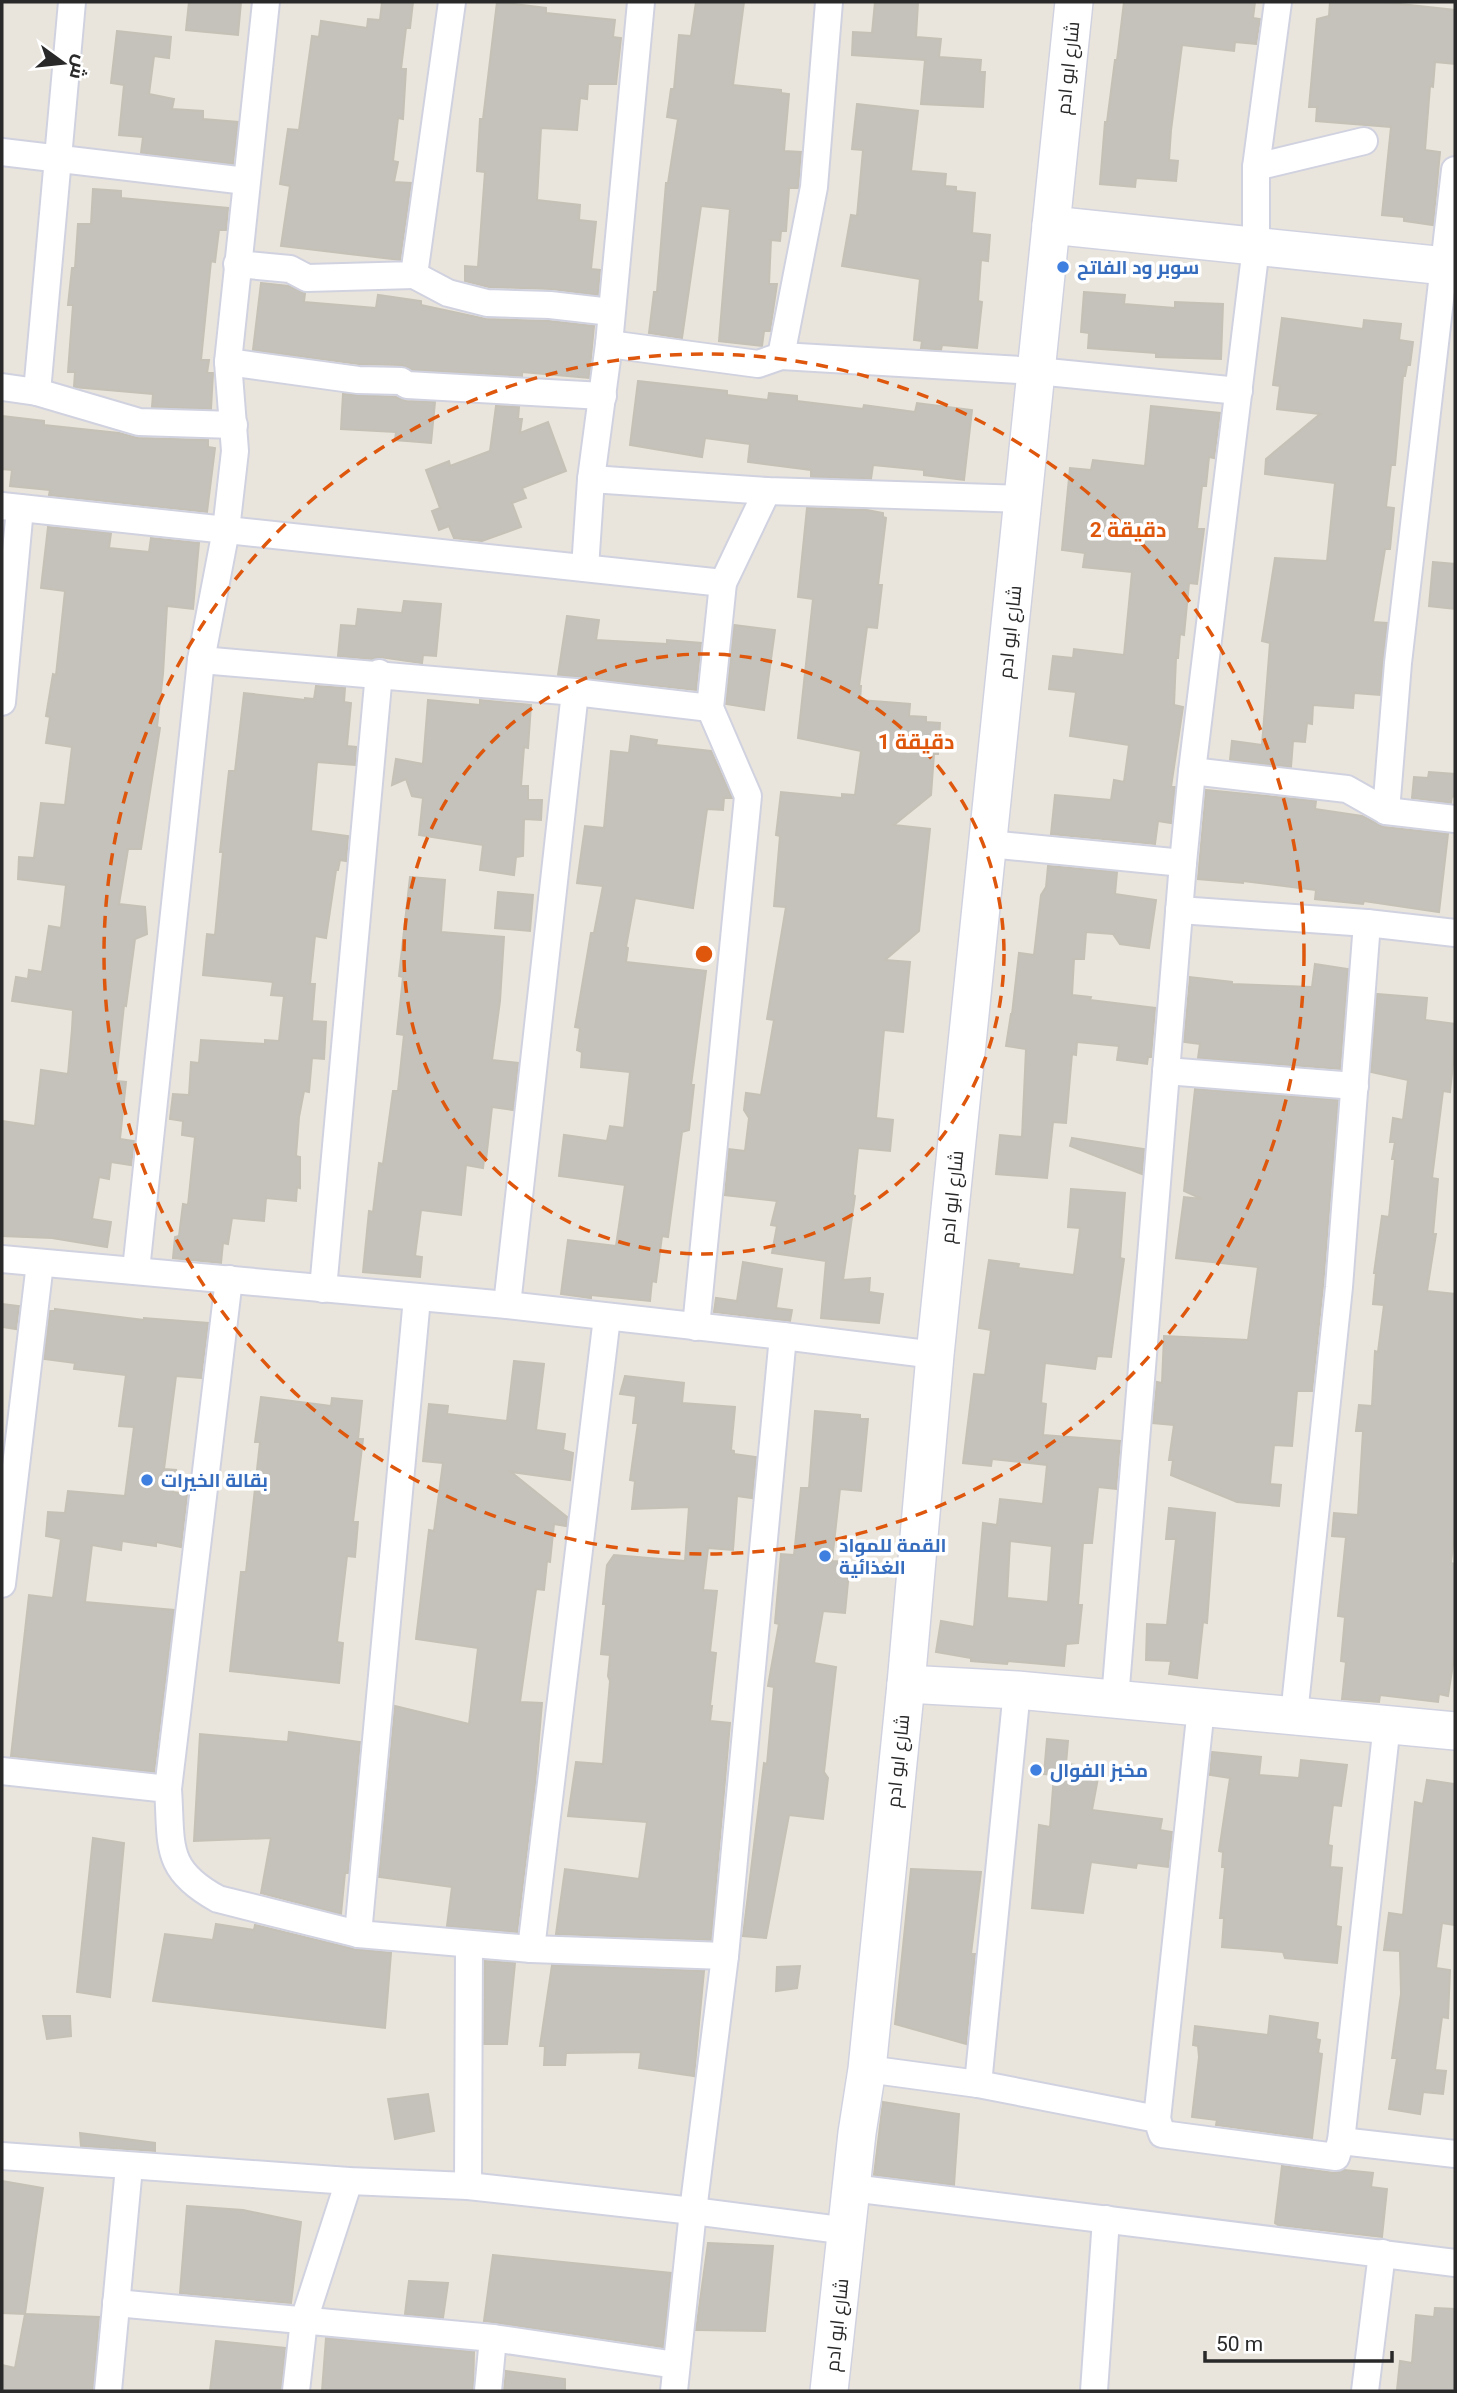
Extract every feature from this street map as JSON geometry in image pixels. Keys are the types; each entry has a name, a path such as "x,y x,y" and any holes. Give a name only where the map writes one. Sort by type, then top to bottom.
{"street":[{"path":"37,392 72,2"},
{"path":"136,1270 201,660 226,530 235,451 228,362 266,2"},
{"path":"414,275 452,2"},
{"path":"585,568 591,479 610,344 641,2"},
{"path":"781,356 814,187 829,2"},
{"name":"شارع ابو ادم","path":"830,2391 867,2069 906,1684 935,1355 1074,2"},
{"path":"1115,1699 1183,863 1256,247 1256,167 1278,2"},
{"path":"1256,167 1364,141"},
{"path":"2,152 246,181"},
{"path":"1386,811 1398,663 1450,267 1455,170"},
{"path":"1051,225 1450,267"},
{"path":"237,264 290,269 307,278 414,275 448,293 487,303 550,304 611,312"},
{"path":"610,344 758,364 781,356 1037,371 1239,391"},
{"path":"228,362 358,380 401,381 407,385 603,396"},
{"path":"2,387 37,392 139,422 234,425"},
{"path":"591,479 767,491 1023,499"},
{"path":"696,1327 748,796 710,708 723,583 767,491"},
{"path":"2,702 11,507 723,583"},
{"path":"201,660 379,673 710,708"},
{"path":"323,1289 379,673"},
{"path":"507,1306 575,692"},
{"path":"1192,771 1347,789 1386,811 1455,819"},
{"path":"989,844 1183,863"},
{"path":"1179,911 1367,923 1455,933"},
{"path":"1294,1715 1339,1287 1367,923"},
{"path":"1166,1070 1355,1086"},
{"path":"2,1259 507,1306 935,1355"},
{"path":"2,1584 40,1263"},
{"path":"229,1279 168,1789 173,1858 198,1889 218,1899 358,1934 531,1950 725,1956"},
{"path":"358,1934 417,1298"},
{"path":"531,1950 607,1317"},
{"path":"674,2391 725,1956 783,1336"},
{"path":"906,1684 1017,1690 1455,1731"},
{"path":"978,2084 1017,1690"},
{"path":"1201,1708 1157,2119 1162,2134 1336,2157 1341,2141 1387,1724"},
{"path":"2,1771 168,1789"},
{"path":"468,2186 469,1944"},
{"path":"867,2069 978,2084 1157,2119"},
{"path":"1341,2141 1455,2154"},
{"path":"2,2156 349,2182 468,2186 848,2231"},
{"path":"108,2391 129,2167"},
{"path":"296,2391 304,2320 349,2182"},
{"path":"852,2188 1455,2263"},
{"path":"1094,2391 1106,2219"},
{"path":"1365,2391 1382,2253"},
{"path":"116,2303 494,2338 676,2365"},
{"path":"488,2391 494,2338"}],"building":[{"path":"189,2 241,2 238,35 186,30"},
{"path":"382,2 413,2 410,28 406,28 401,69 406,69 403,119 398,118 393,161 398,162 394,182 411,183 400,260 281,246 290,186 280,184 288,129 299,130 312,36 319,37 321,21 367,28 368,19 380,20"},
{"path":"497,2 546,8 546,13 615,20 613,37 621,38 616,84 588,84 587,99 580,98 577,130 541,128 537,200 580,205 579,220 596,222 591,269 600,270 598,295 551,289 489,287 465,281 465,266 478,267 485,172 477,171 480,119 483,119"},
{"path":"696,2 744,2 733,85 781,90 781,93 789,94 784,151 801,152 798,188 789,188 786,231 781,231 780,241 771,240 769,284 777,284 770,331 764,331 762,346 719,341 730,209 701,206 682,338 649,333 654,292 657,292 666,183 678,119 667,117 671,89 674,89 679,35 691,36"},
{"path":"875,2 918,2 916,37 941,39 939,57 981,60 980,72 985,72 983,107 921,104 925,60 852,55 853,32 872,33"},
{"path":"1124,2 1255,2 1253,18 1260,19 1256,44 1235,42 1234,51 1182,45 1169,160 1178,161 1176,181 1136,178 1135,187 1100,184 1105,122 1117,60"},
{"path":"1330,2 1382,2 1455,10 1455,64 1435,62 1433,87 1430,86 1425,150 1440,152 1433,225 1404,221 1404,217 1382,215 1391,127 1316,121 1317,107 1309,107 1317,19 1329,16"},
{"path":"117,31 171,37 169,58 154,56 149,94 174,99 172,109 203,111 203,119 238,122 233,164 141,153 143,137 119,135 124,85 111,83"},
{"path":"857,104 918,111 911,171 946,174 945,186 956,187 956,191 975,193 972,233 990,235 988,261 981,260 978,301 982,302 977,348 942,345 941,350 921,348 922,341 914,340 920,279 842,266 851,215 857,216 863,150 852,149"},
{"path":"93,189 121,191 121,198 228,208 226,230 219,230 215,262 211,261 201,360 209,360 207,373 213,373 211,409 152,407 153,394 74,387 75,372 68,372 73,305 68,305 72,268 75,268 78,224 91,224"},
{"path":"261,283 289,286 305,293 304,302 376,308 378,295 421,301 421,305 486,319 594,326 589,378 522,372 522,376 412,370 401,365 359,364 253,350"},
{"path":"1084,292 1125,295 1124,304 1175,308 1175,302 1223,304 1221,359 1156,357 1156,353 1088,348 1089,333 1081,332"},
{"path":"1282,318 1363,329 1364,320 1401,324 1399,340 1413,342 1410,365 1407,365 1403,376 1395,465 1391,465 1386,507 1394,508 1390,549 1385,549 1373,622 1387,623 1380,695 1354,693 1353,708 1313,705 1312,724 1307,723 1305,742 1293,741 1291,767 1230,760 1232,741 1262,745 1270,643 1262,641 1275,558 1327,561 1335,483 1265,474 1266,459 1320,414 1277,409 1280,386 1273,385"},
{"path":"638,381 727,391 727,395 768,400 769,393 797,396 797,401 863,409 864,405 915,412 917,403 972,410 964,480 924,475 924,470 873,465 871,479 811,477 811,470 748,462 750,444 705,438 702,457 630,445"},
{"path":"343,394 435,402 431,443 395,440 396,432 341,429"},
{"path":"496,406 519,407 518,419 522,419 520,433 548,422 566,471 522,488 526,498 512,503 521,527 482,541 454,538 449,526 439,530 432,511 440,508 426,470 449,461 450,466 490,451"},
{"path":"1151,406 1220,413 1214,458 1209,457 1206,486 1202,486 1197,529 1204,529 1197,584 1189,583 1184,635 1180,634 1176,658 1174,705 1183,707 1171,787 1175,787 1171,823 1158,821 1155,844 1051,834 1055,795 1111,800 1114,780 1124,782 1129,745 1070,736 1076,692 1049,689 1053,656 1073,658 1074,649 1124,655 1132,572 1083,567 1085,553 1062,550 1070,468 1091,470 1093,460 1145,466"},
{"path":"2,416 44,421 44,425 119,433 138,438 208,440 208,447 215,448 207,512 49,495 50,490 10,486 12,470 2,469"},
{"path":"807,508 883,513 886,518 878,585 882,585 877,628 867,627 859,686 860,700 910,704 909,716 926,717 926,722 940,723 938,754 934,754 931,795 894,825 930,829 919,931 885,960 910,962 903,1032 884,1030 876,1118 893,1120 890,1151 858,1148 855,1196 843,1280 870,1278 869,1292 883,1294 879,1323 821,1318 826,1261 772,1253 777,1226 771,1225 777,1201 725,1195 729,1149 745,1151 749,1118 744,1110 746,1093 761,1095 774,1020 767,1019 786,907 774,906 780,836 776,835 781,792 842,798 842,794 855,795 861,751 798,738 813,599 798,597"},
{"path":"48,527 111,533 109,548 149,552 151,538 199,543 193,609 167,606 157,727 160,728 141,849 128,849 119,904 145,907 147,934 135,939 126,1006 124,1005 116,1081 126,1082 120,1139 134,1141 131,1165 111,1162 109,1179 99,1177 92,1219 111,1222 107,1247 52,1238 2,1236 2,1121 35,1126 41,1070 68,1074 72,1029 73,1010 12,1001 16,977 28,979 29,970 42,972 49,926 61,928 66,885 18,879 19,857 34,858 41,803 65,805 72,747 46,743 50,717 46,716 53,674 56,675 65,591 41,588"},
{"path":"1433,562 1455,564 1455,609 1429,606"},
{"path":"404,601 441,604 436,656 423,655 422,663 380,657 372,659 338,656 341,625 356,626 358,609 402,613"},
{"path":"567,616 599,620 596,640 701,643 696,690 558,675"},
{"path":"734,625 775,630 764,710 726,704"},
{"path":"316,686 345,688 344,702 351,703 347,746 356,747 355,765 317,762 311,831 348,836 346,861 340,860 336,870 326,938 315,936 310,984 315,984 312,1021 326,1022 324,1059 312,1058 309,1092 304,1091 299,1117 296,1156 300,1157 300,1188 297,1187 296,1201 266,1198 264,1221 232,1218 228,1244 223,1243 221,1263 173,1258 183,1204 188,1205 195,1137 182,1135 183,1121 170,1119 173,1094 189,1095 191,1062 199,1063 201,1040 265,1044 265,1040 279,1041 284,996 271,995 273,982 203,975 207,934 215,935 229,771 235,771 244,693 305,700 314,699"},
{"path":"428,700 480,705 480,700 531,705 528,748 524,747 521,786 528,786 528,800 542,800 541,820 524,819 523,856 516,857 514,875 480,870 483,845 419,835 423,798 412,796 406,779 392,785 396,759 423,764"},
{"path":"631,736 657,740 656,745 711,751 732,798 724,798 723,810 707,809 693,908 635,898 626,947 626,962 706,971 691,1085 694,1085 689,1130 682,1132 668,1237 662,1236 656,1282 652,1281 650,1301 561,1294 568,1240 616,1246 625,1185 559,1176 564,1135 607,1141 610,1126 624,1128 630,1072 581,1067 582,1052 577,1050 580,1028 575,1027 591,933 594,933 603,886 577,883 585,826 604,828 611,751 629,753"},
{"path":"1429,772 1455,774 1455,797 1452,796 1451,803 1412,798 1414,777 1428,778"},
{"path":"1206,790 1316,801 1315,809 1362,816 1384,827 1448,834 1439,912 1364,901 1363,904 1315,899 1316,890 1243,881 1198,879"},
{"path":"1048,866 1117,872 1115,894 1156,900 1149,948 1120,944 1113,934 1086,932 1084,959 1074,959 1072,995 1091,997 1090,1000 1155,1008 1151,1057 1148,1057 1147,1064 1117,1060 1119,1046 1077,1042 1076,1055 1072,1054 1066,1123 1053,1122 1047,1178 996,1174 1000,1135 1022,1137 1026,1049 1006,1046 1019,953 1034,955 1041,895 1046,887"},
{"path":"410,877 445,880 441,932 504,937 500,1001 492,1060 518,1063 513,1110 492,1107 483,1168 466,1165 461,1215 421,1210 415,1256 422,1257 420,1277 363,1272 369,1211 373,1212 379,1163 383,1164 393,1091 398,1091 404,1035 397,1034 403,977 399,976"},
{"path":"498,892 533,895 530,931 495,928"},
{"path":"1315,964 1348,969 1340,1069 1198,1058 1200,1044 1184,1042 1190,977 1232,984 1312,987"},
{"path":"1377,994 1427,998 1425,1020 1455,1024 1450,1092 1443,1091 1432,1178 1438,1179 1433,1234 1436,1234 1427,1291 1455,1294 1455,1528 1451,1563 1455,1564 1455,1652 1448,1696 1439,1694 1438,1702 1380,1695 1379,1702 1342,1699 1346,1662 1341,1661 1345,1617 1338,1616 1346,1537 1332,1536 1334,1513 1358,1515 1363,1431 1356,1431 1359,1405 1372,1406 1375,1351 1378,1352 1384,1305 1373,1304 1374,1273 1382,1216 1389,1217 1395,1159 1392,1159 1395,1142 1390,1142 1393,1118 1403,1120 1408,1080 1371,1072"},
{"path":"1195,1089 1338,1100 1312,1391 1297,1391 1292,1446 1274,1445 1270,1484 1281,1485 1279,1506 1237,1502 1171,1475 1173,1460 1169,1460 1174,1425 1153,1423 1157,1382 1162,1383 1164,1336 1248,1340 1258,1267 1176,1258 1184,1197 1202,1199 1184,1191"},
{"path":"1072,1138 1144,1149 1142,1174 1070,1146"},
{"path":"1071,1189 1125,1193 1120,1258 1124,1259 1111,1357 1097,1356 1095,1369 1045,1363 1041,1403 1046,1404 1043,1435 1120,1441 1116,1489 1098,1487 1092,1543 1083,1543 1078,1643 1066,1644 1064,1666 971,1661 971,1658 936,1652 941,1621 974,1627 983,1523 997,1525 1000,1499 1043,1504 1047,1465 992,1459 991,1466 963,1463 974,1374 985,1375 991,1330 979,1328 989,1260 1019,1264 1018,1268 1074,1275 1080,1228 1068,1227","holes":["1010,1541 1052,1546 1048,1602 1007,1598"]},
{"path":"743,1262 782,1269 776,1308 792,1310 790,1321 714,1312 716,1298 737,1301"},
{"path":"2,1304 19,1306 16,1329 2,1327"},
{"path":"55,1309 144,1320 208,1323 201,1378 176,1376 164,1469 176,1470 173,1492 187,1494 181,1547 156,1542 156,1546 122,1541 121,1550 92,1545 85,1602 174,1610 154,1772 11,1756 29,1595 53,1598 61,1539 46,1536 48,1512 65,1513 68,1491 125,1496 134,1427 119,1426 126,1375 74,1369 75,1363 44,1359 50,1311"},
{"path":"514,1361 544,1364 536,1430 565,1434 563,1450 573,1453 570,1480 511,1472 567,1517 566,1526 554,1524 544,1590 536,1589 520,1702 542,1703 517,1932 447,1926 452,1887 379,1877 395,1706 469,1724 478,1648 416,1639 429,1530 434,1531 443,1463 423,1461 429,1404 448,1406 447,1414 507,1421"},
{"path":"625,1376 684,1383 682,1403 735,1407 731,1450 734,1454 756,1457 752,1498 737,1496 733,1550 708,1548 703,1590 717,1591 710,1652 716,1653 710,1721 730,1723 711,1940 556,1934 565,1869 639,1879 647,1822 568,1816 576,1762 603,1764 610,1681 610,1655 601,1654 607,1565 614,1555 685,1561 689,1507 632,1509 635,1481 630,1480 638,1423 633,1423 636,1396 620,1394"},
{"path":"261,1397 331,1406 332,1398 362,1401 358,1439 363,1439 353,1522 358,1522 355,1557 347,1556 337,1642 343,1643 339,1683 230,1671 241,1572 246,1572 260,1442 255,1442"},
{"path":"815,1411 860,1415 860,1419 868,1419 861,1491 840,1489 832,1561 850,1562 845,1613 823,1611 814,1663 836,1667 824,1772 828,1778 823,1819 789,1815 766,1938 743,1936 764,1763 767,1764 774,1687 768,1686 779,1624 775,1623 781,1554 794,1555 801,1488 809,1488"},
{"path":"1169,1508 1215,1513 1207,1623 1203,1622 1197,1678 1169,1674 1171,1661 1146,1660 1147,1624 1167,1625 1176,1539 1166,1539"},
{"path":"289,1732 360,1742 348,1873 345,1873 341,1914 261,1893 271,1838 194,1841 200,1734 288,1742"},
{"path":"1047,1739 1068,1741 1066,1764 1075,1765 1074,1774 1098,1778 1092,1810 1162,1819 1160,1830 1172,1832 1168,1867 1137,1863 1136,1868 1091,1862 1083,1913 1032,1908 1039,1825 1050,1827 1054,1775 1044,1774"},
{"path":"1212,1752 1261,1757 1259,1775 1299,1778 1301,1760 1347,1765 1341,1806 1333,1805 1328,1845 1332,1846 1330,1867 1342,1868 1336,1926 1341,1927 1337,1963 1285,1958 1283,1952 1222,1947 1224,1918 1220,1918 1225,1867 1222,1867 1223,1852 1219,1851 1230,1778 1210,1775"},
{"path":"1427,1780 1455,1784 1455,1925 1442,1923 1436,1968 1450,1970 1448,2018 1442,2017 1435,2070 1446,2071 1443,2094 1423,2092 1420,2114 1389,2109 1397,2058 1392,2058 1401,1994 1400,1951 1384,1950 1389,1913 1403,1915 1415,1802 1423,1804"},
{"path":"93,1838 124,1843 110,1997 77,1992"},
{"path":"911,1869 981,1872 971,1954 975,1954 966,2044 895,2024"},
{"path":"216,1924 254,1930 255,1925 354,1949 391,1953 385,2028 153,2001 165,1934 213,1940"},
{"path":"485,1961 515,1963 507,2044 484,2044"},
{"path":"552,1965 704,1971 694,2076 639,2068 641,2052 566,2053 565,2065 544,2065 545,2046 540,2046"},
{"path":"800,1966 797,1988 776,1991 777,1967"},
{"path":"43,2016 70,2016 71,2036 47,2039"},
{"path":"1270,2016 1318,2023 1316,2039 1320,2040 1318,2053 1322,2054 1312,2138 1216,2125 1217,2120 1192,2117 1199,2057 1198,2046 1193,2045 1195,2026 1268,2035"},
{"path":"428,2094 434,2131 395,2139 388,2099"},
{"path":"883,2102 959,2114 954,2185 874,2175"},
{"path":"80,2133 155,2143 155,2151 81,2146"},
{"path":"1282,2166 1334,2173 1344,2170 1373,2173 1371,2187 1387,2189 1382,2237 1275,2223"},
{"path":"2,2181 43,2188 25,2314 2,2313"},
{"path":"187,2206 243,2210 301,2222 291,2303 180,2293"},
{"path":"708,2243 773,2246 765,2331 696,2330"},
{"path":"493,2255 671,2273 663,2347 484,2321"},
{"path":"409,2281 448,2283 443,2318 405,2314"},
{"path":"1435,2308 1455,2309 1455,2391 1397,2390 1400,2361 1412,2363 1416,2315 1434,2317"},
{"path":"25,2314 99,2317 93,2391 2,2391 2,2365 15,2368"},
{"path":"326,2338 474,2352 473,2391 322,2391"},
{"path":"216,2341 285,2348 281,2391 210,2391"},
{"path":"506,2371 565,2379 565,2391 504,2391"}],"place":[{"name":"سوبر ود الفاتح","path":"1063,267"},
{"name":"بقالة الخيرات","path":"147,1480"},
{"name":"القمة للمواد الغذائية","path":"825,1556"},
{"name":"مخبز الفوال","path":"1036,1770"}]}
